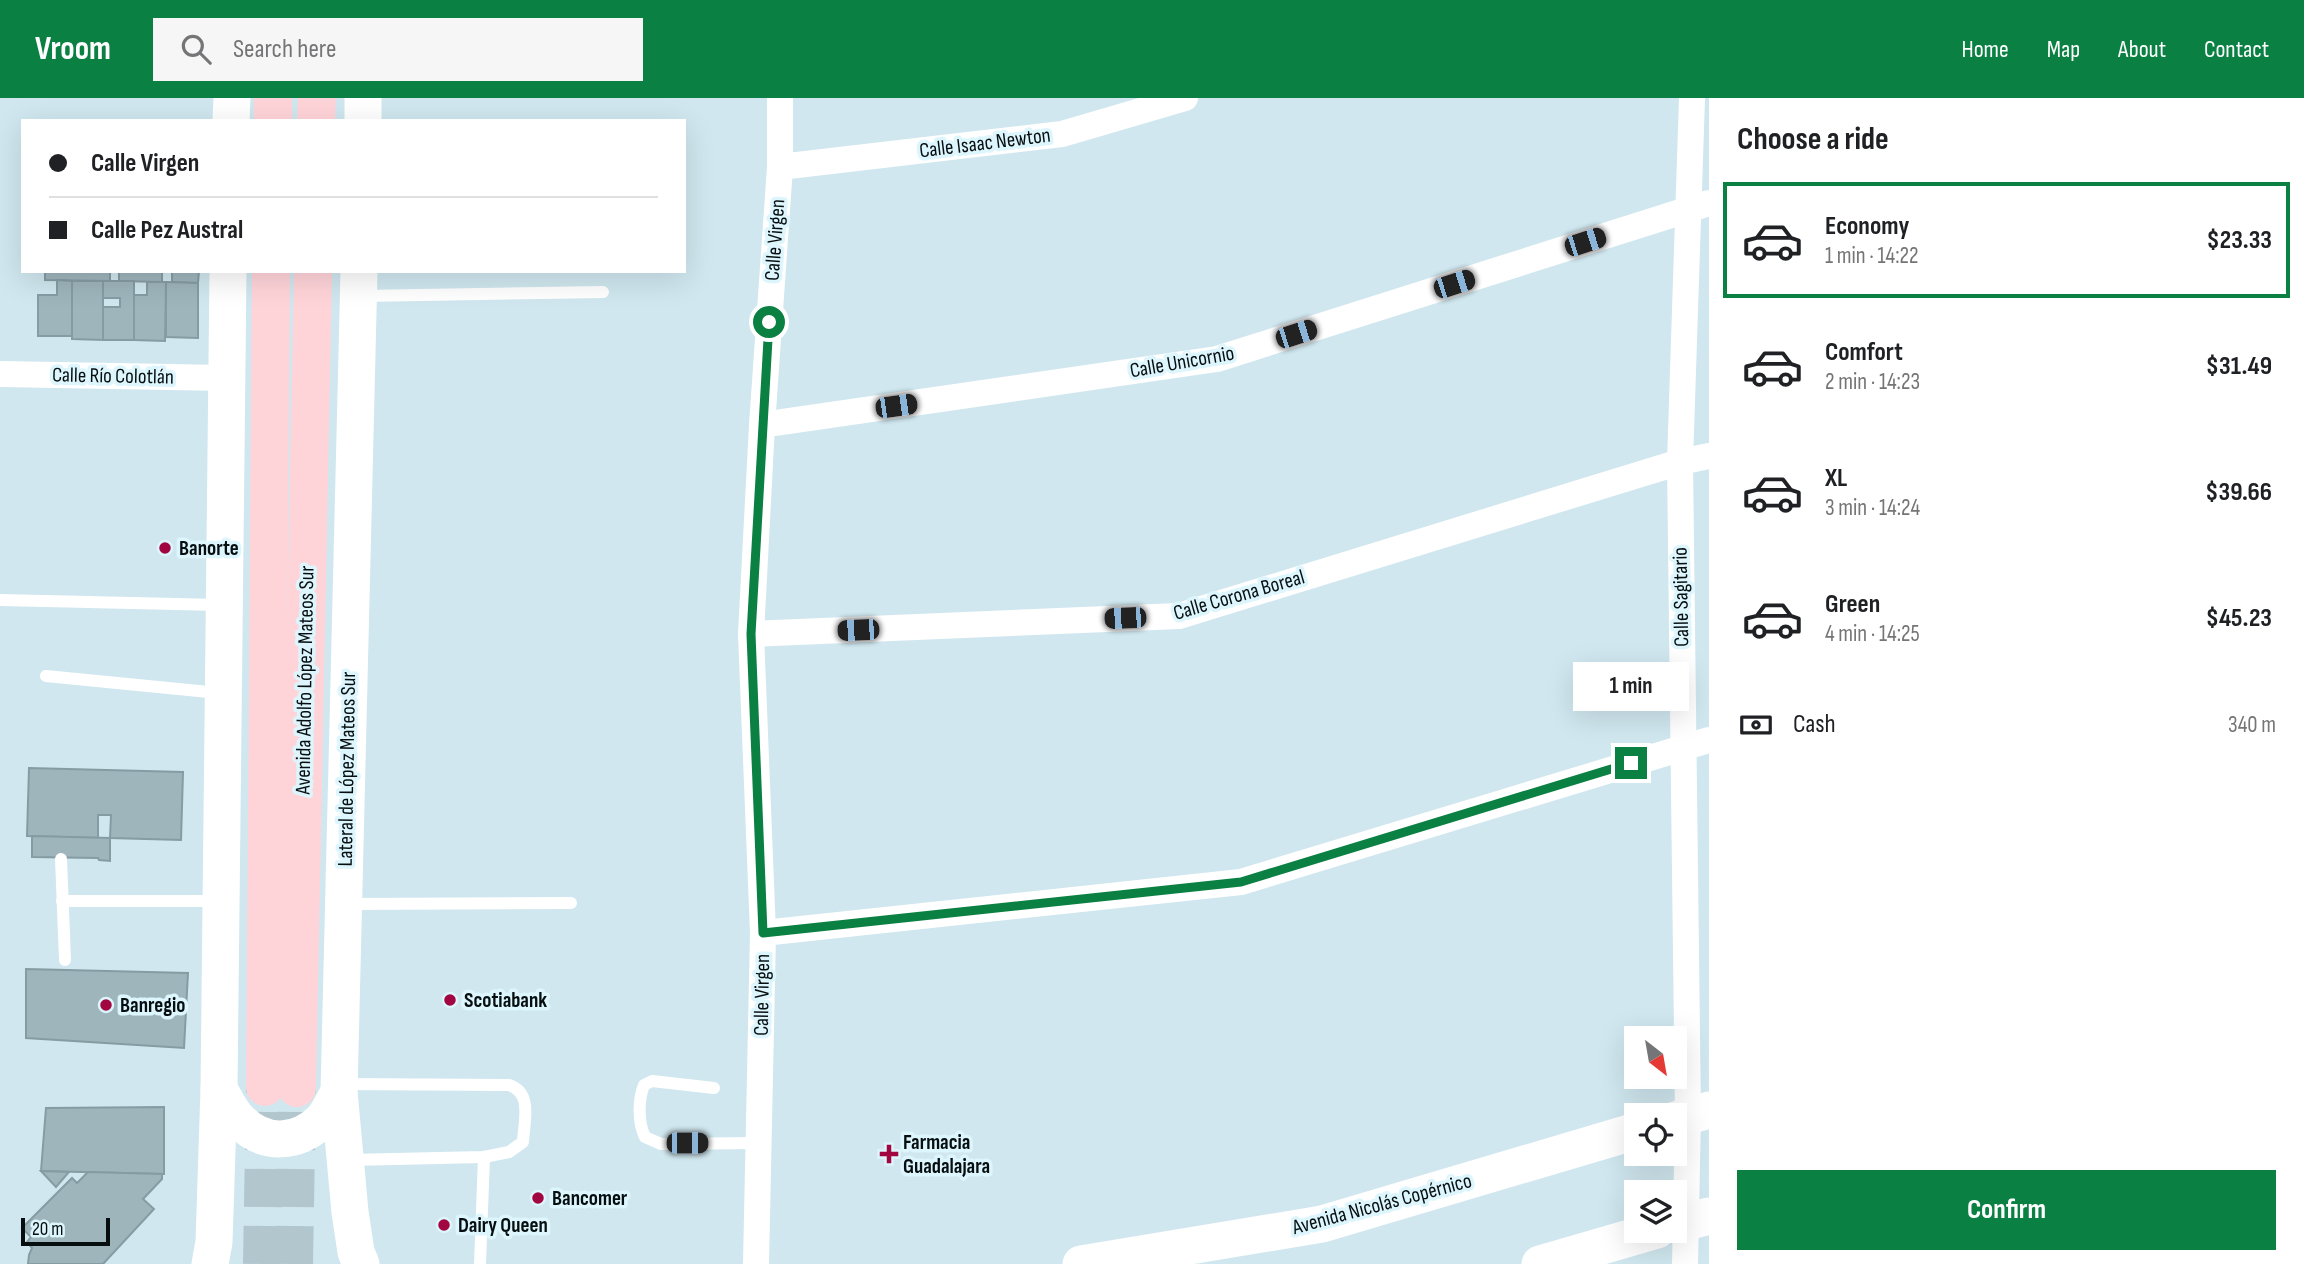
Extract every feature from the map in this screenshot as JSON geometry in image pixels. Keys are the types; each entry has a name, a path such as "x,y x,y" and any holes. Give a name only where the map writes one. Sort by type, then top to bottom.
{"main road":[{"path":"231,119 232,98"},
{"path":"273,98 273,119"},
{"path":"316,119 317,98"},
{"path":"363,98 363,119"},
{"path":"210,1264 214,1242 219,1089 228,273"},
{"name":"Avenida Adolfo López Mateos Sur","path":"271,273 281,1087 313,273"},
{"name":"Lateral de López Mateos Sur","path":"359,284 340,1088 350,1212 356,1252 361,1264"},
{"path":"219,1089 238,1120 254,1132 271,1139 288,1140 302,1135 323,1119 340,1088"},
{"name":"Avenida Nicolás Copérnico","path":"1081,1264 1322,1224 1624,1135"},
{"path":"1540,1264 1624,1240"}],"street":[{"name":"Calle Virgen","path":"756,1264 763,933 751,634 780,167 780,98"},
{"name":"Calle Isaac Newton","path":"780,167 1062,134 1185,98"},
{"name":"Calle Sagitario","path":"1685,1180 1691,1116 1680,462 1699,206 1692,98"},
{"name":"Calle Unicornio","path":"762,425 1217,359 1699,206"},
{"name":"Calle Río Colotlán","path":"0,374 226,378"},
{"name":"Calle Corona Boreal","path":"751,634 1179,616 1680,462 1709,456"},
{"path":"763,933 1241,882 1709,740"},
{"name":"Calle Sagitario","path":"1683,1243 1685,1264"}],"lane":[{"path":"359,284 603,292"},
{"path":"0,600 224,605"},
{"path":"46,676 223,694"},
{"path":"61,859 65,960"},
{"path":"62,901 220,901"},
{"path":"344,904 571,903"},
{"path":"714,1088 652,1081 644,1085 640,1123 645,1137 661,1144 758,1143"},
{"path":"340,1088 509,1085 525,1098 523,1142 509,1152 484,1157 346,1160"},
{"path":"480,1264 484,1157"}],"building":[{"path":"45,273 110,273 110,281 45,280"},
{"path":"119,273 162,273 162,282 119,281"},
{"path":"172,273 199,273 198,283 172,282"},
{"path":"57,280 72,281 72,336 38,336 38,295 57,295"},
{"path":"72,281 103,281 103,340 72,339"},
{"path":"103,281 134,281 134,340 103,340 103,307 120,307 120,298 103,298"},
{"path":"147,282 166,282 165,341 134,340 134,295 147,295"},
{"path":"166,282 198,283 198,338 166,337"},
{"path":"29,768 183,772 181,840 110,838 111,815 98,815 98,838 27,836"},
{"path":"32,836 110,838 110,861 98,858 32,857"},
{"name":"Banregio","path":"26,969 188,973 184,1048 26,1038"},
{"path":"164,1107 164,1174 41,1171 46,1108"},
{"path":"41,1171 69,1172 56,1187"},
{"path":"88,1172 162,1174 162,1179 143,1199 154,1209 103,1264 28,1264 32,1248 27,1242 31,1237 22,1228 72,1178 77,1183"}],"tunnel":[{"path":"262,1264 265,1087"},
{"path":"294,1264 297,1088"}],"place":[{"name":"Banorte","path":"165,548"},
{"name":"Scotiabank","path":"450,1000"},
{"name":"Banregio","path":"106,1005"},
{"name":"Farmacia Guadalajara","path":"889,1154"},
{"name":"Bancomer","path":"538,1198"},
{"name":"Dairy Queen","path":"444,1225"}],"route":[{"path":"769,322 751,634 763,933 1241,882 1631,763"}]}
